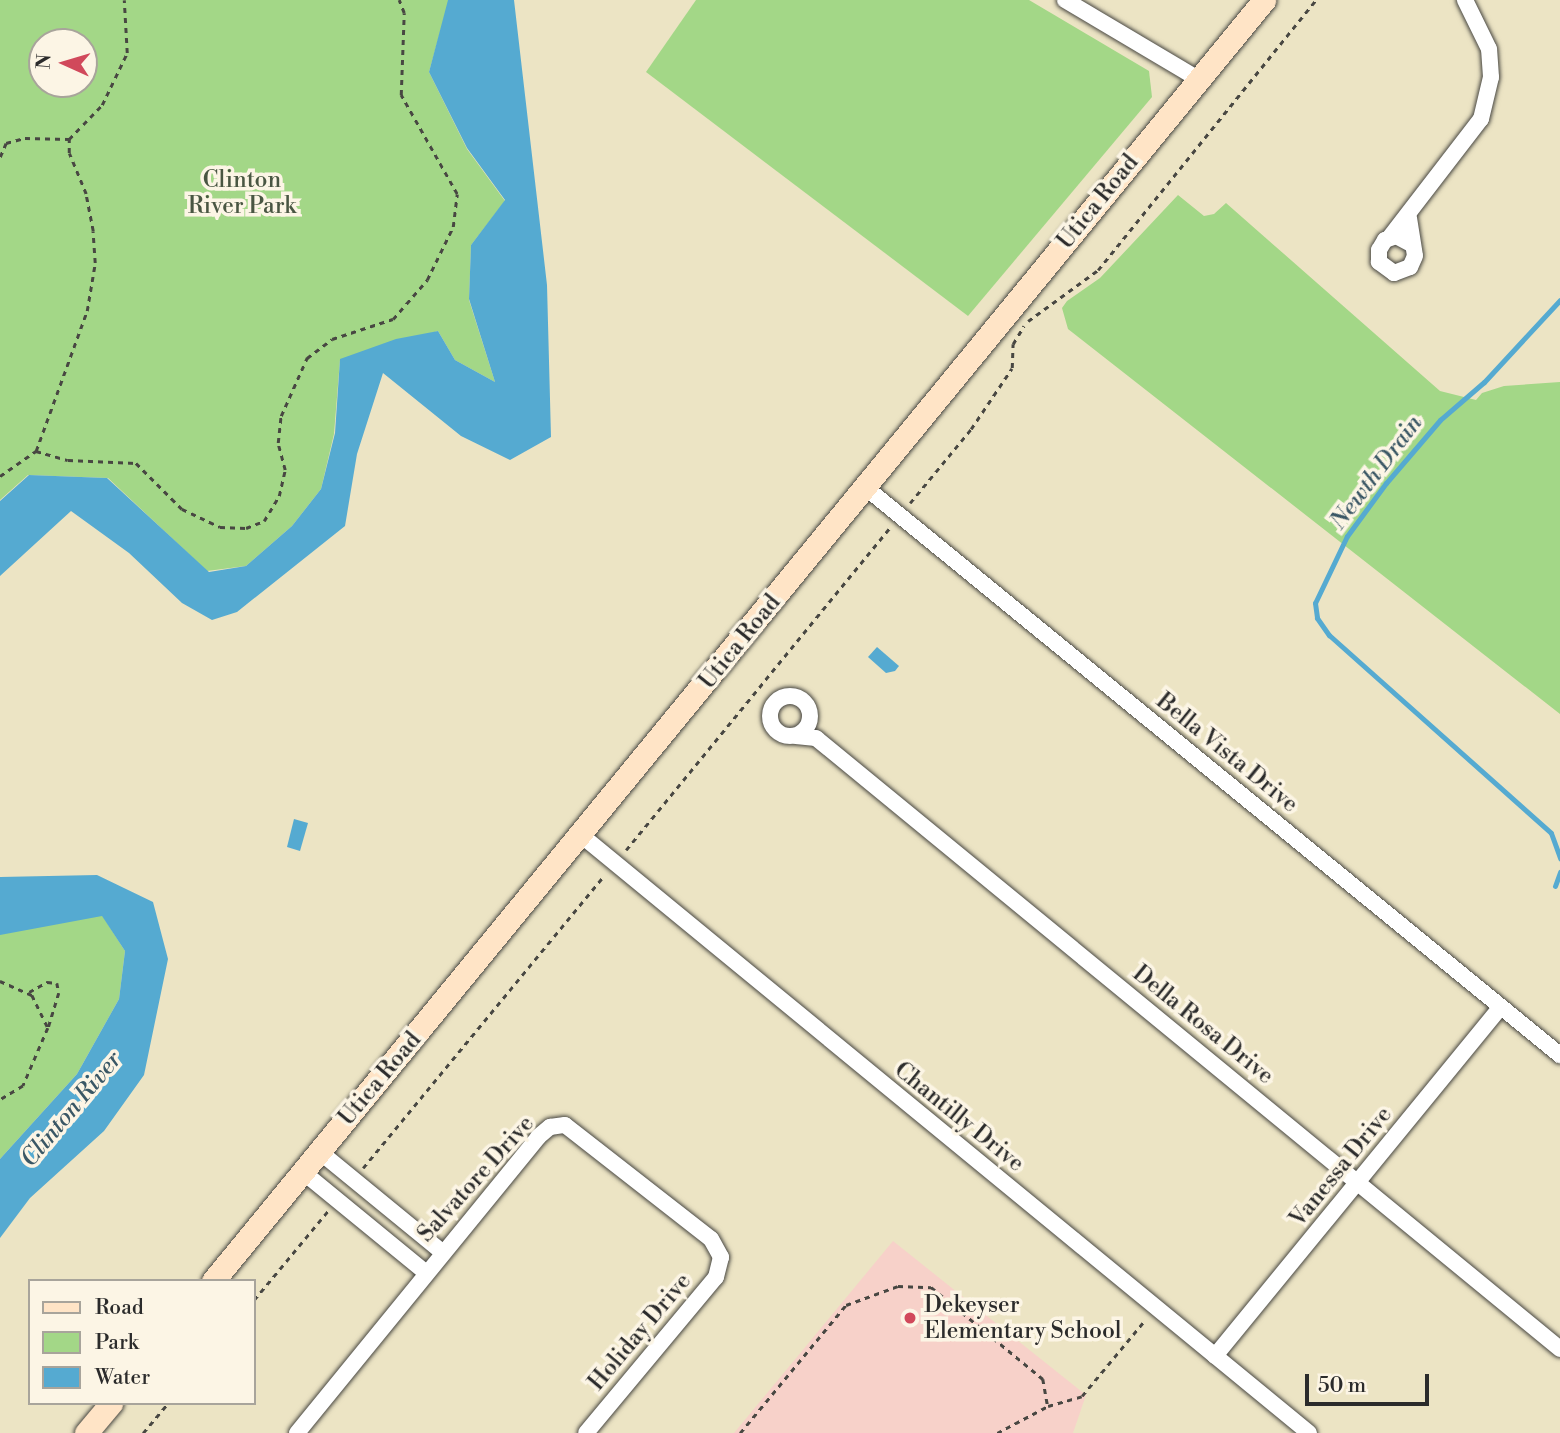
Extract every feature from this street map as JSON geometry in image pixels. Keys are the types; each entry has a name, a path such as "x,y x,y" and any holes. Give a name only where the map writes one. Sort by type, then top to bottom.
{"street":[{"path":"1065,0 1198,79"},
{"name":"Utica Road","path":"215,1279 1264,0"},
{"path":"1409,218 1415,256 1410,267 1400,273 1388,271 1378,256 1381,244 1409,218 1465,145 1488,97 1489,49 1465,0"},
{"path":"1390,237 1402,237 1411,244"},
{"name":"Bella Vista Drive","path":"865,487 1560,1055"},
{"path":"788,696 801,699 811,716 816,738 783,735 773,726 771,714 776,702 788,696"},
{"path":"796,736 806,729 811,716"},
{"name":"Della Rosa Drive","path":"816,738 1560,1349"},
{"name":"Chantilly Drive","path":"581,835 1309,1433"},
{"name":"Vanessa Drive","path":"1215,1356 1501,1007"},
{"name":"Salvatore Drive","path":"297,1433 425,1272 538,1137 550,1127 565,1125 711,1240 721,1257"},
{"path":"320,1152 442,1252"},
{"path":"303,1172 425,1272"},
{"name":"Holiday Drive","path":"586,1433 716,1277 721,1257"},
{"path":"86,1433 109,1405"}],"path":[{"path":"0,475 36,452 87,311 95,263 93,231 86,194 69,153 69,139 102,105 127,53 124,0"},
{"path":"36,452 68,460 136,463 182,509 220,527 246,528 264,521 279,496 285,470 278,443 281,416 307,358 332,340 393,318 427,280 453,228 457,194 401,95 404,13 399,0"},
{"path":"908,505 971,429 1012,368 1013,344 1026,323 1098,270 1316,0"},
{"path":"0,158 6,143 25,138 69,139"},
{"path":"621,855 893,523"},
{"path":"757,690 762,694"},
{"path":"360,1172 607,872"},
{"path":"0,981 27,993 48,1028"},
{"path":"0,1100 23,1086 48,1028 59,992 57,983 47,982 27,993"},
{"path":"256,1298 331,1206"},
{"path":"740,1433 846,1304 898,1286 931,1287 1043,1379 1048,1406"},
{"path":"997,1433 1048,1406 1082,1396 1149,1316"},
{"path":"144,1433 166,1405"}],"shaded area":[{"name":"Dekeyser Elementary School","path":"893,1241 1086,1395 1073,1433 734,1433"}],"green space":[{"name":"Clinton River Park","path":"0,0 449,0 429,72 467,149 505,201 471,245 469,300 495,382 455,360 438,331 340,360 334,434 321,489 292,526 246,566 207,571 108,478 28,475 0,500"},
{"path":"696,0 1029,0 1149,71 1152,97 968,316 646,72"},
{"path":"1178,195 1204,216 1214,214 1226,203 1440,391 1476,400 1482,393 1504,386 1560,382 1560,714 1068,329 1062,308 1067,301 1100,278"},
{"path":"102,915 125,951 119,999 77,1074 0,1159 0,934"}],"water":[{"path":"448,0 514,0 547,285 551,437 510,460 461,436 383,373 357,454 345,526 237,612 212,620 182,603 129,553 71,511 0,576 0,501 29,475 107,478 209,572 246,566 292,526 321,489 335,433 340,359 396,339 438,331 455,360 495,382 469,299 471,245 505,200 467,148 429,72"},
{"path":"877,647 899,666 895,671 886,673 868,657"},
{"path":"294,819 308,823 300,851 287,847"},
{"name":"Clinton River","path":"97,875 153,902 168,959 144,1075 104,1131 30,1198 0,1238 0,1159 77,1074 119,999 125,951 102,916 0,935 0,877"}],"waterway":[{"name":"Newth Drain","path":"1560,300 1484,382 1440,420 1386,483 1347,536 1315,603 1317,618 1329,635 1551,833 1560,858"},
{"name":"Newth Drain","path":"1555,886 1560,872"}],"place":[{"name":"Dekeyser Elementary School","path":"910,1318"}]}
